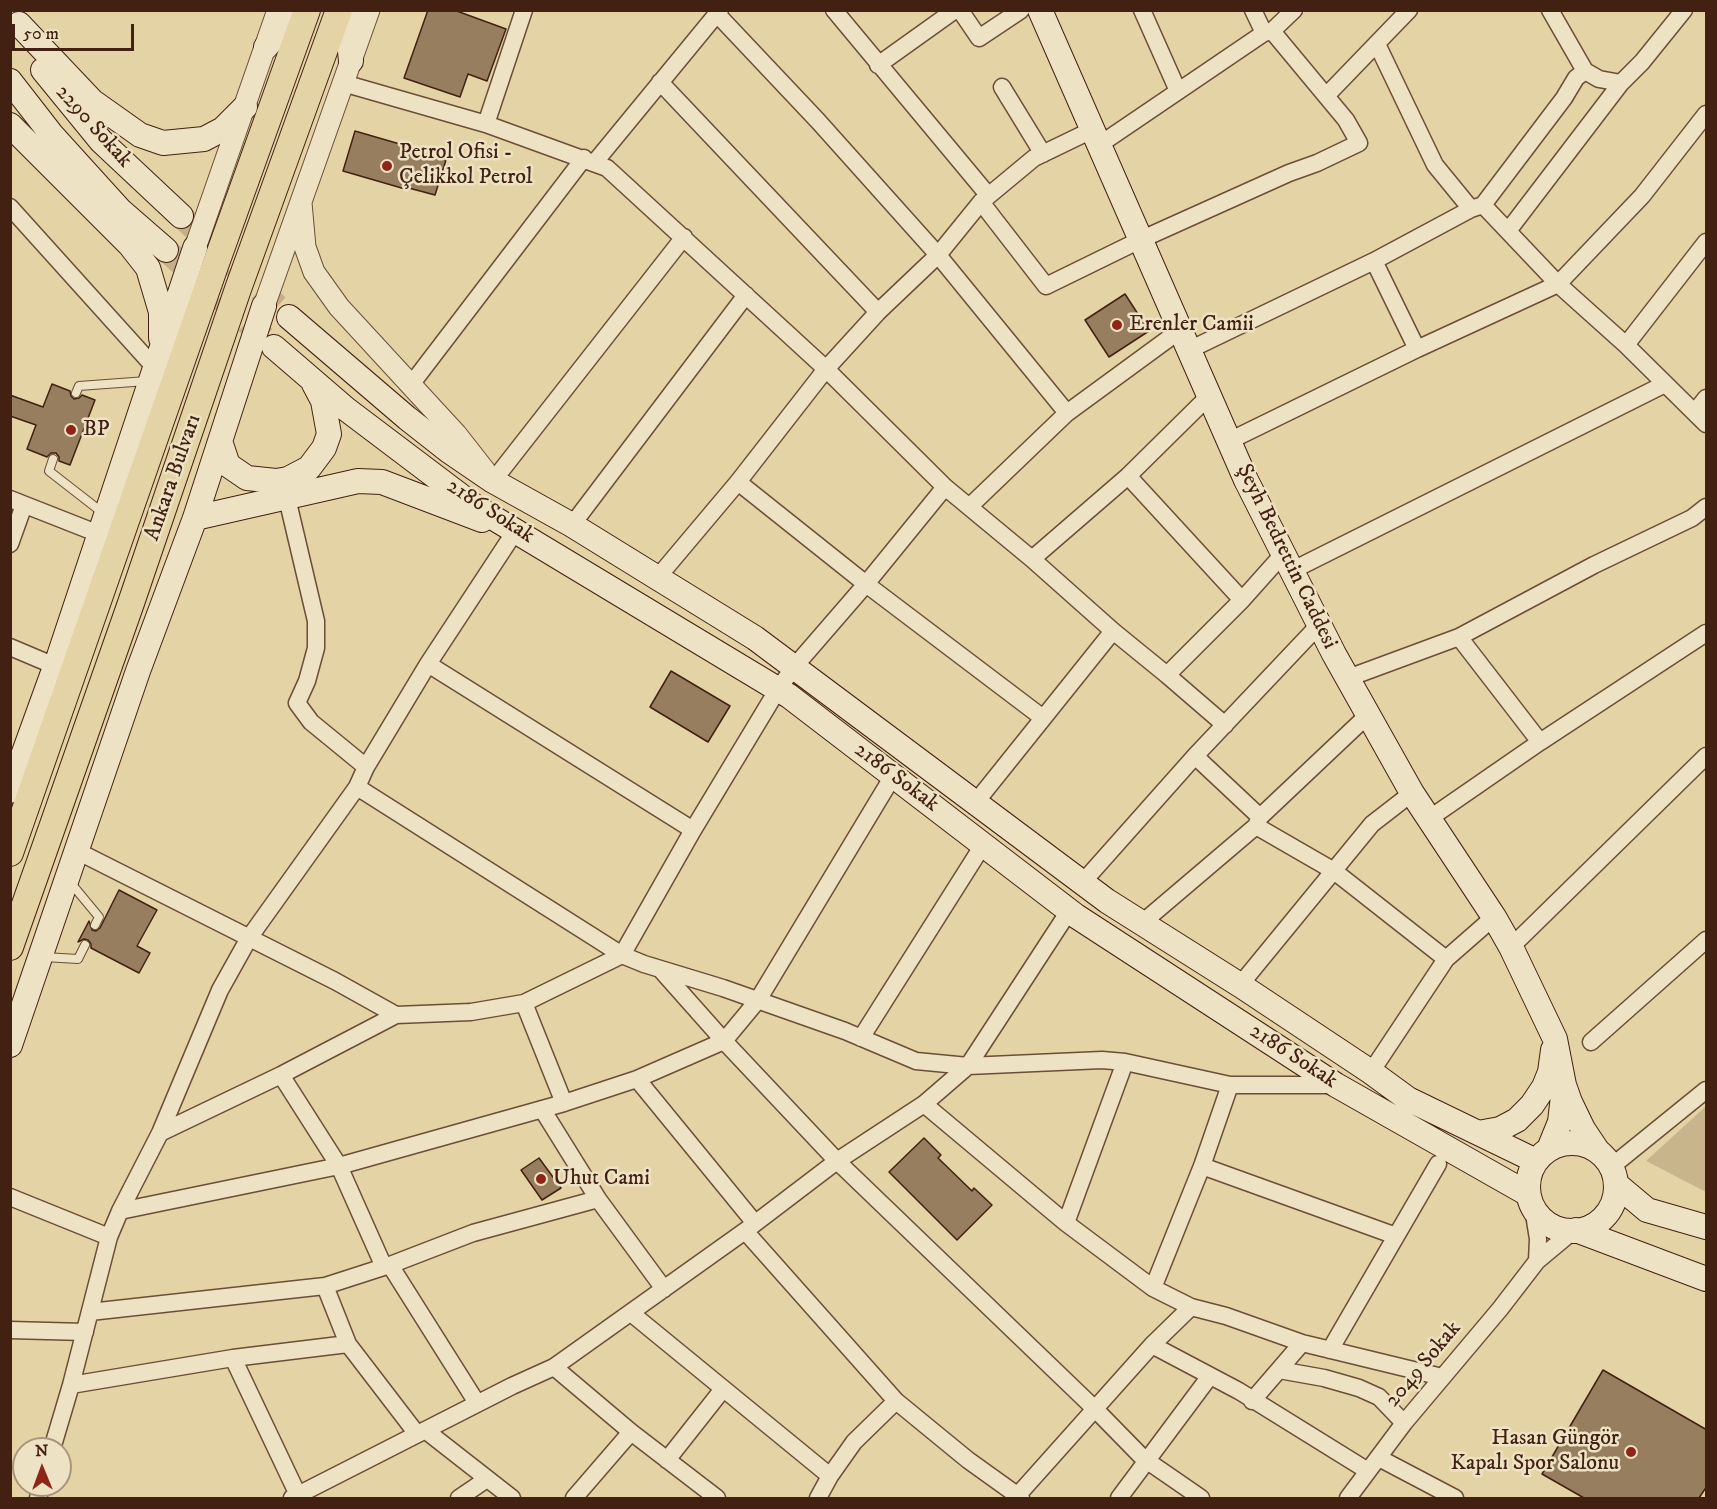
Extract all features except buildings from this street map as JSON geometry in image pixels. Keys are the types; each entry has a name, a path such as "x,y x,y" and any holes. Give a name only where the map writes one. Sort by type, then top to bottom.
{"main road":[{"path":"266,47 297,10"},
{"name":"Ankara Bulvarı","path":"10,854 307,10"},
{"name":"Ankara Bulvarı","path":"10,947 238,289 339,10"},
{"path":"346,10 347,72"},
{"name":"Şeyh Bedrettin Caddesi","path":"1040,10 1184,341 1287,562 1319,625 1412,793 1494,917 1511,947 1555,1039 1564,1085 1583,1129 1632,1199 1647,1209 1707,1227"},
{"path":"18,23 92,101 140,135 163,143 204,139 223,129 245,107"},
{"name":"2290 Sokak","path":"18,23 35,60 101,141 181,216"},
{"name":"2290 Sokak","path":"10,81 59,143 120,210 166,250"},
{"path":"10,124 130,245 148,268 161,312 156,367"},
{"path":"10,791 56,666 195,248"},
{"path":"10,1045 138,671 195,518 264,306"},
{"name":"2186 Sokak","path":"289,317 449,451 493,481 572,525 755,638 1107,901 1371,1071 1407,1099 1478,1133 1543,1155"},
{"name":"2186 Sokak","path":"274,347 345,409 477,508 777,689 1069,910 1336,1085 1530,1201"},
{"path":"220,441 228,465 236,473 247,478 276,481 288,479 309,468 324,448 329,434 323,401 312,379"},
{"path":"195,518 358,481 382,482 457,512 516,530"},
{"path":"1478,1133 1500,1129 1516,1120 1532,1105 1544,1087 1550,1072 1555,1039"},
{"name":"Şeyh Bedrettin Caddesi","path":"1543,1155 1560,1122 1564,1085"},
{"path":"1574,1231 1596,1224 1607,1214 1614,1202 1608,1167 1584,1144 1569,1142 1543,1155 1528,1179 1530,1201 1542,1220 1555,1228 1574,1231 1707,1279"}],"street":[{"path":"195,248 278,10"},
{"path":"264,306 369,10"},
{"path":"486,124 524,10"},
{"path":"834,10 984,199 1046,286 1140,240 1359,143 1346,120 1268,32 1253,10"},
{"path":"878,65 955,10"},
{"path":"960,10 979,38 1021,10"},
{"path":"1142,10 1178,92"},
{"path":"658,577 738,482 826,369 878,312 938,255 984,199 1034,158 1095,137 1178,92 1268,32 1294,10"},
{"path":"1326,96 1410,10"},
{"path":"1550,10 1585,71 1599,79 1621,83"},
{"path":"1508,231 1621,83 1642,62 1684,10"},
{"path":"410,386 589,160 660,82 718,12 938,255 1067,413"},
{"path":"1377,44 1435,165 1477,207 1508,231 1558,284 1626,345 1701,418 1707,398"},
{"path":"969,507 1067,413 1184,341 1374,261 1477,207 1564,98 1576,78 1585,71"},
{"path":"347,72 607,168 826,369 945,487 1225,725"},
{"path":"660,82 878,312"},
{"path":"1002,87 1043,154"},
{"path":"1229,441 1417,349 1558,284 1642,196 1707,114"},
{"path":"301,202 305,247 314,272 339,307 456,434 493,481 684,237"},
{"path":"10,207 156,367"},
{"path":"1626,345 1707,242"},
{"path":"1374,261 1417,349"},
{"path":"572,525 747,295"},
{"path":"1167,675 1242,600 1287,562 1665,384"},
{"path":"1032,559 1128,476 1209,396"},
{"path":"1128,476 1242,600"},
{"path":"738,482 866,584 1043,718"},
{"path":"160,1133 281,1075 396,1015 471,1012 524,1003 622,956 777,689 945,487"},
{"path":"287,498 316,621 316,648 307,681 297,703 311,722 366,767"},
{"path":"10,544 17,502 102,524"},
{"path":"1348,678 1459,638 1594,565 1692,518 1707,507"},
{"path":"56,1437 109,1237 160,1133 220,990 249,938 357,787 366,767 428,664 516,530"},
{"path":"1083,882 1195,756 1319,625"},
{"path":"976,802 1113,631"},
{"path":"1430,818 1540,742 1707,633"},
{"path":"1459,638 1540,742"},
{"path":"10,647 56,666"},
{"path":"428,664 693,831"},
{"path":"1142,923 1258,821 1368,715"},
{"path":"1195,756 1258,821 1334,871 1446,959"},
{"path":"1511,947 1707,756"},
{"path":"120,1211 339,1166 564,1103 637,1079 724,1041 758,1000 893,776"},
{"path":"357,787 622,956 758,1000 916,1061 968,1066 1102,1060 1125,1062 1230,1085 1336,1085"},
{"path":"1240,985 1372,824 1412,793"},
{"path":"861,1038 983,844"},
{"path":"77,851 335,981 396,1015"},
{"path":"233,1358 295,1497 477,1403 554,1367 750,1227 837,1161 924,1104 968,1066 1069,910"},
{"path":"1371,1071 1446,959 1494,917"},
{"path":"1591,1042 1707,939"},
{"path":"661,970 837,1161 1148,1461 1201,1498"},
{"path":"524,1003 564,1103"},
{"path":"1066,1223 1125,1062"},
{"path":"281,1075 339,1166 387,1266 477,1403"},
{"path":"637,1079 750,1227 896,1401 968,1461 1019,1497 1152,1345 1191,1307"},
{"path":"1153,1288 1202,1166 1230,1085"},
{"path":"1608,1167 1707,1090"},
{"path":"924,1104 1066,1223 1153,1288 1191,1307 1226,1316 1302,1343 1442,1377"},
{"path":"542,1109 598,1198 664,1289"},
{"path":"1330,1350 1438,1164"},
{"path":"1202,1166 1396,1236"},
{"path":"10,1197 109,1237"},
{"path":"90,1312 324,1286 387,1266 473,1233 598,1198"},
{"path":"1530,1201 1538,1239 1537,1261"},
{"name":"2049 Sokak","path":"1348,1498 1404,1423 1500,1310 1537,1261 1574,1231"},
{"path":"324,1286 348,1344 421,1432 512,1498"},
{"path":"631,1313 830,1476"},
{"path":"10,1330 85,1332"},
{"path":"1252,1401 1302,1343"},
{"path":"71,1385 233,1358 348,1344"},
{"path":"1152,1345 1239,1391 1368,1471"},
{"path":"554,1367 631,1432 717,1498"},
{"path":"1279,1370 1324,1378 1359,1388 1379,1397 1404,1423"},
{"path":"1119,1498 1210,1376"},
{"path":"667,1460 723,1389"},
{"path":"821,1498 830,1476 854,1442 896,1401"},
{"path":"574,1498 631,1432"},
{"path":"1379,1458 1455,1498"},
{"path":"459,1498 487,1479"}],"lane":[{"path":"76,393 78,386 156,367"},
{"path":"53,459 49,471 102,524"},
{"path":"67,879 99,917 95,925"},
{"path":"40,957 78,959 85,945"}],"shaded area":[{"path":"1706,1106 1706,1192 1646,1161"}],"tunnel":[{"path":"181,216 289,317"},
{"path":"166,250 269,342"}],"place":[{"name":"Petrol Ofisi - Çelikkol Petrol","path":"387,166"},
{"name":"Erenler Camii","path":"1117,325"},
{"name":"BP","path":"71,430"},
{"name":"Uhut Cami","path":"541,1179"},
{"name":"Hasan Güngör Kapalı Spor Salonu","path":"1631,1452"}]}
